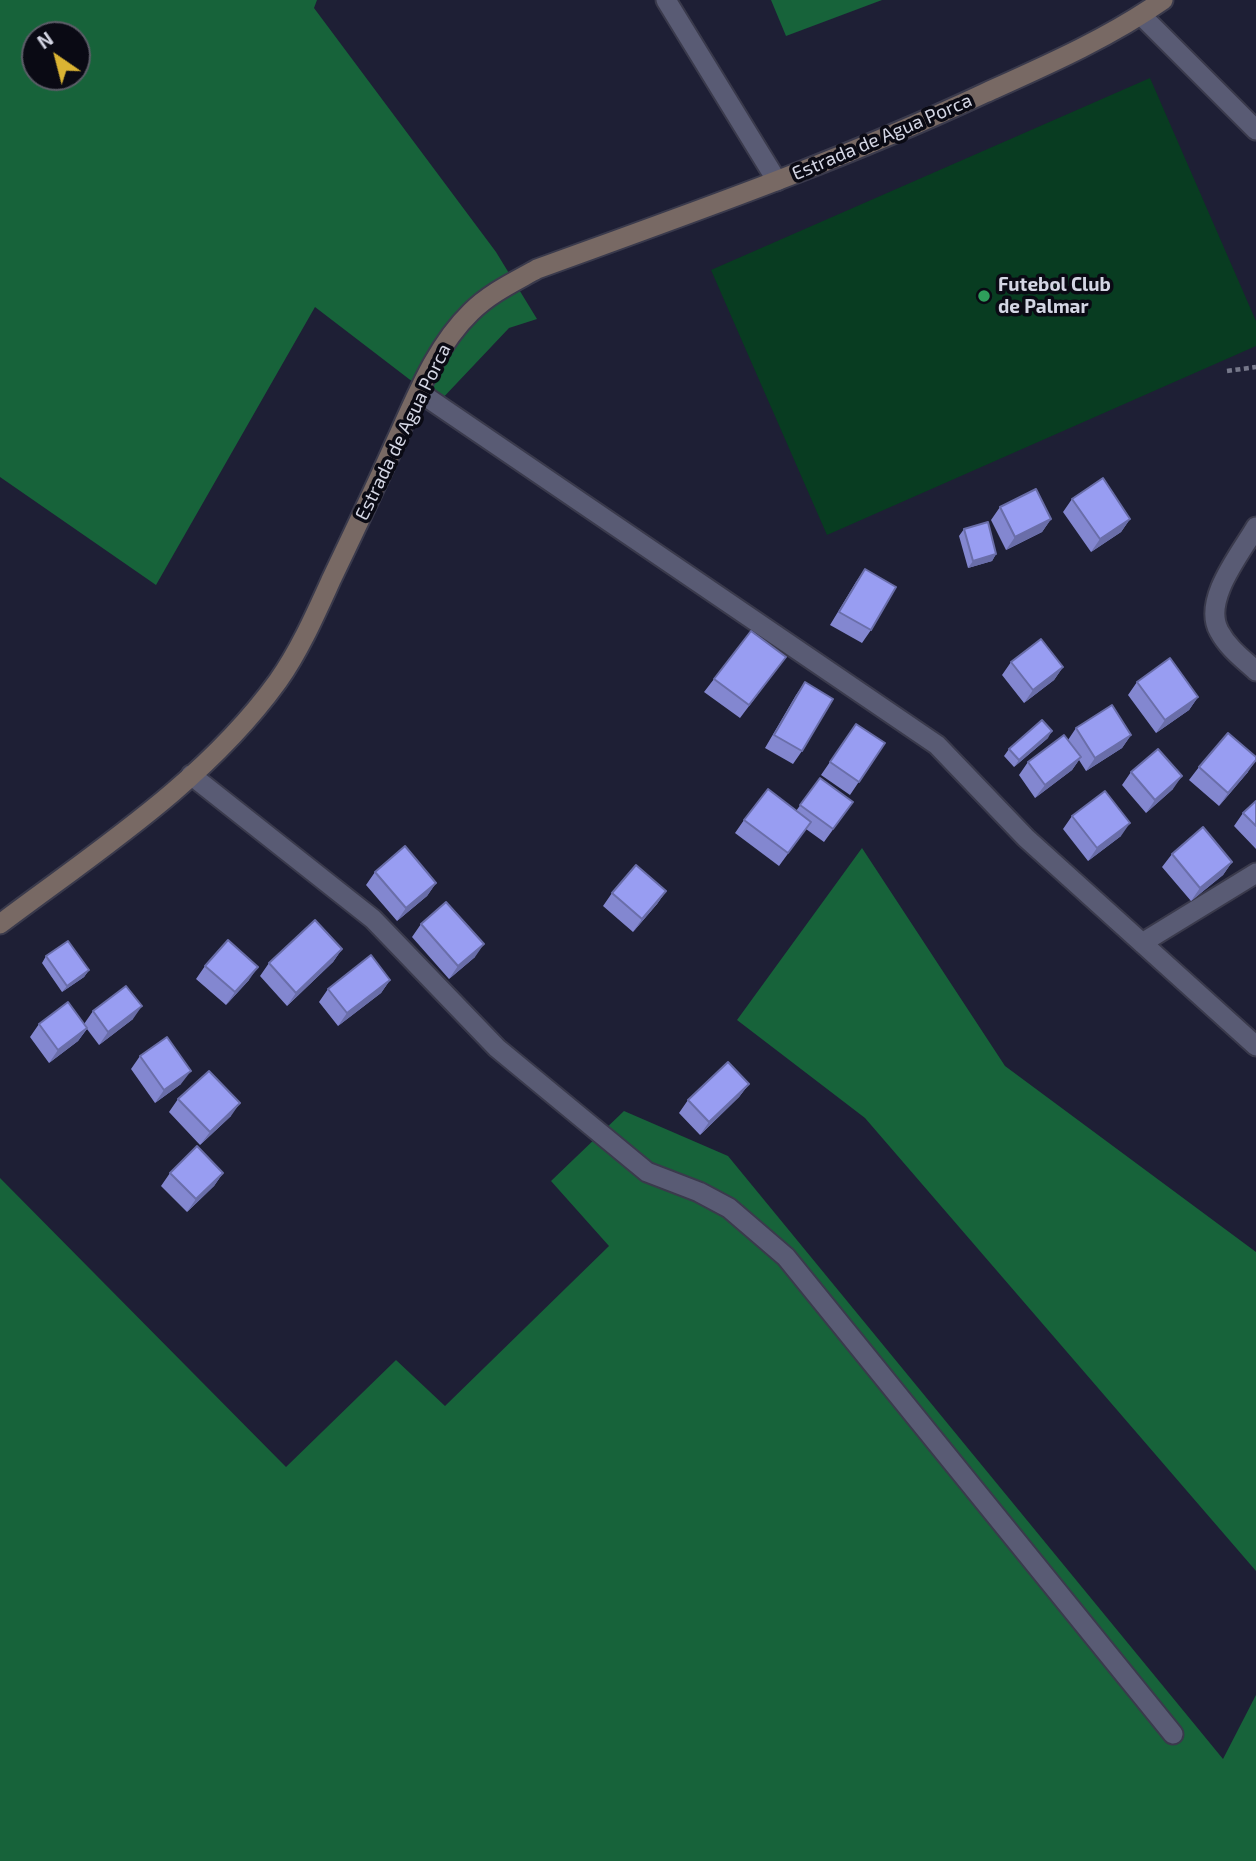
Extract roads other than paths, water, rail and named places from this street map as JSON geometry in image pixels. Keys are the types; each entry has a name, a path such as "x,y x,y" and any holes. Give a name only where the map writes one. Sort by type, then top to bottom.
{"main road":[{"name":"Estrada de Agua Porca","path":"0,923 133,823 191,775 242,724 278,680 308,629 419,392 447,339 471,312 499,289 537,269 777,181 911,128 1023,76 1141,15 1163,0"}],"street":[{"path":"666,0 777,181"},
{"path":"1141,15 1256,130"},
{"path":"419,392 937,745 1026,838 1256,1046"},
{"path":"1256,527 1223,579 1215,608 1217,628 1229,647 1256,671"},
{"path":"191,775 373,919 497,1048 647,1172 699,1192 729,1208 757,1229 786,1258 1173,1734"},
{"path":"1142,943 1256,873"}],"place":[{"name":"Futebol Club de Palmar","path":"984,296"}]}
